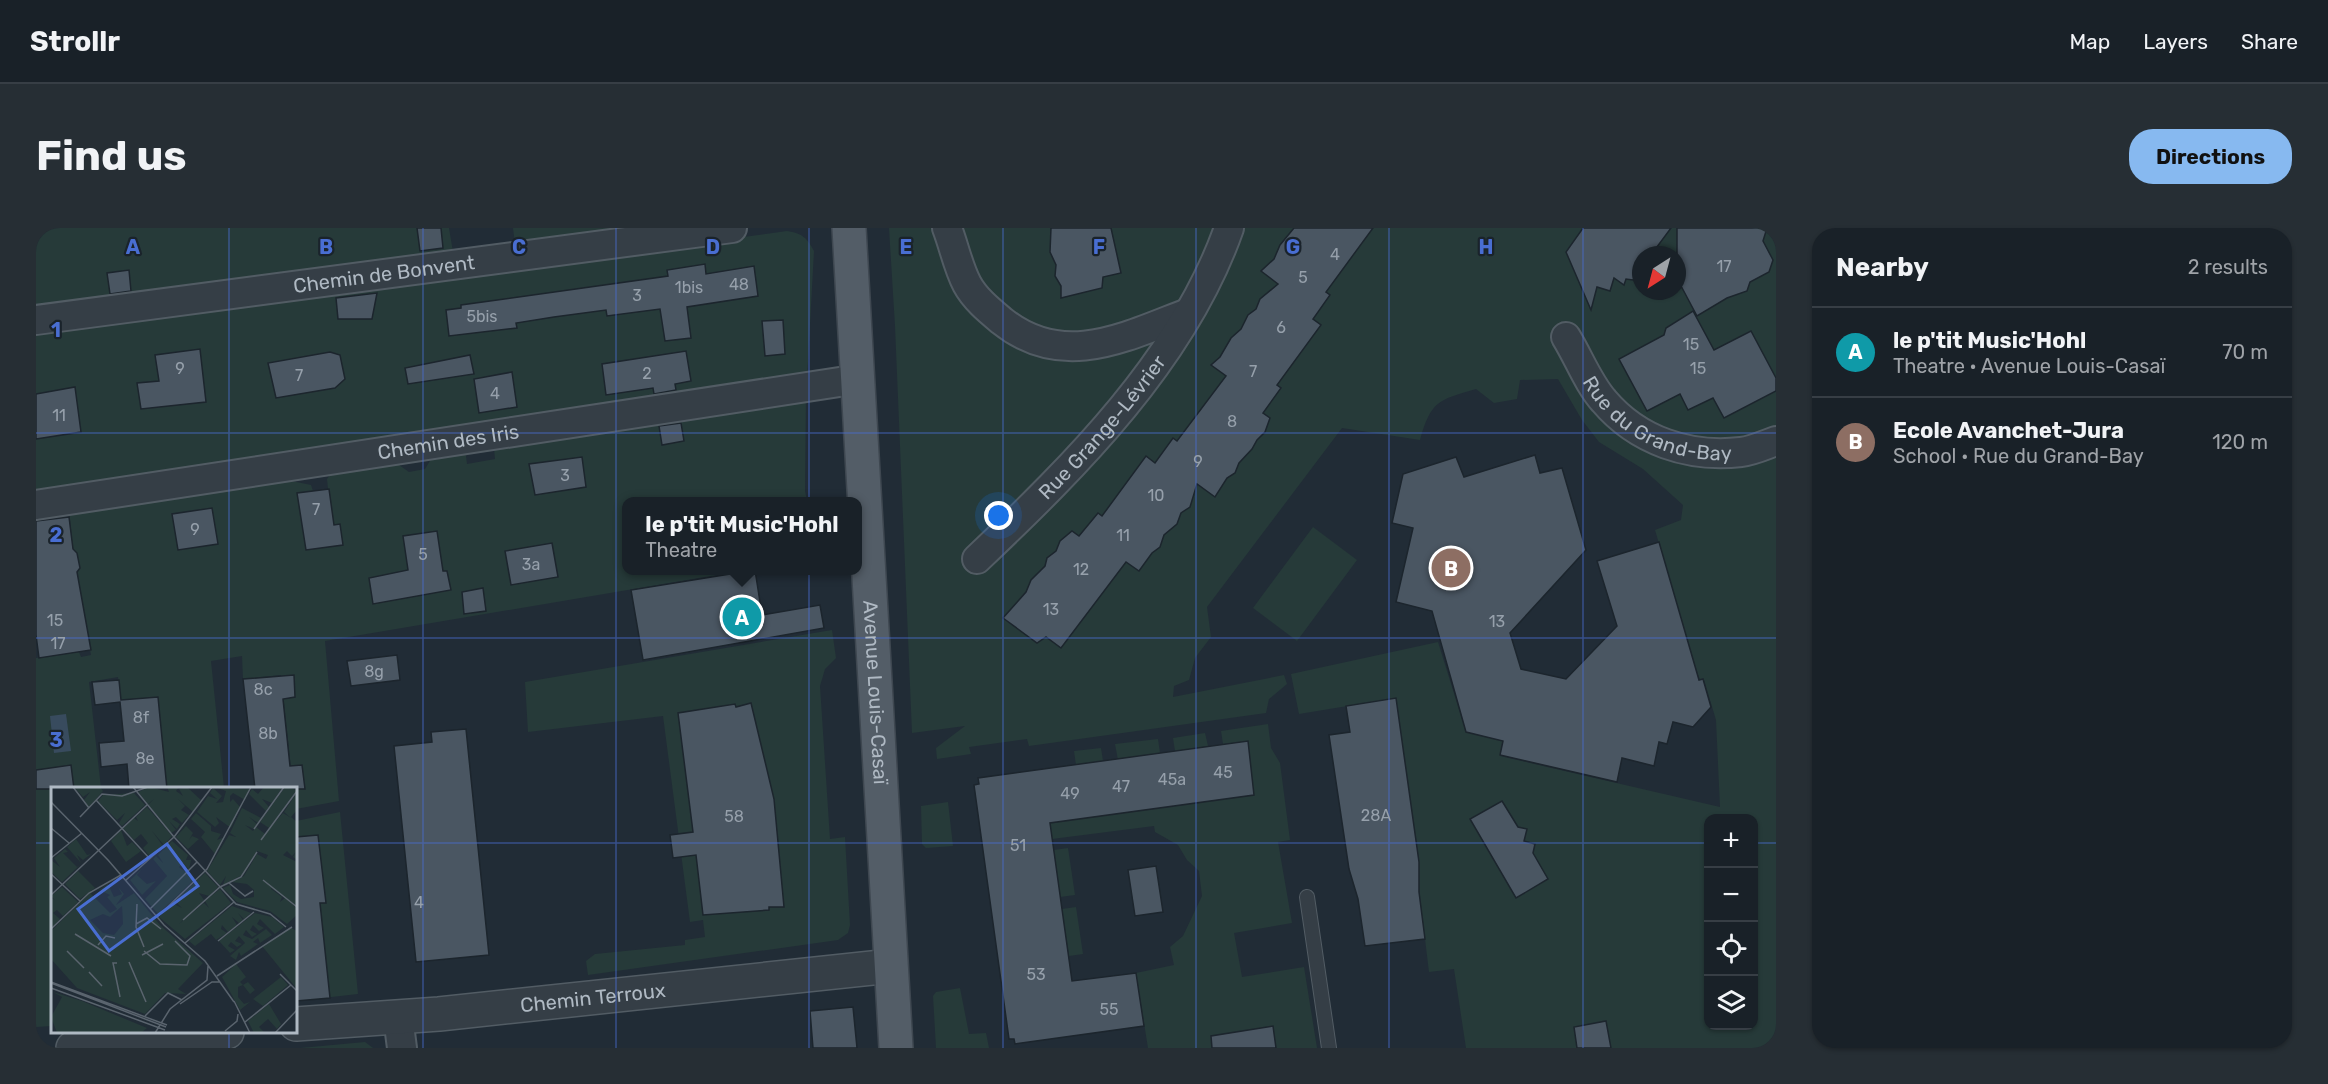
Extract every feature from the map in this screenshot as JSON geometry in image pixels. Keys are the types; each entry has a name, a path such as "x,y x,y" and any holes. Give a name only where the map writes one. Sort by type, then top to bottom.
{"main road":[{"name":"Avenue Louis-Casaï","path":"849,228 896,1048"}],"street":[{"name":"Chemin de Bonvent","path":"36,320 732,228"},
{"name":"Rue Grange-Lévrier","path":"947,228 968,285 978,298 1010,327 1034,339 1081,348 1100,345 1188,313"},
{"name":"Rue Grange-Lévrier","path":"977,559 1080,454 1136,391 1188,313 1209,275 1228,228"},
{"name":"Rue du Grand-Bay","path":"1566,337 1603,400 1642,435 1666,445 1703,452 1742,452 1776,441"},
{"name":"Chemin des Iris","path":"36,505 859,379"},
{"name":"Chemin Terroux","path":"297,1024 400,1033 891,966"},
{"path":"73,1048 217,1033"}],"lane":[{"path":"1307,897 1329,1048"}],"green space":[{"path":"36,228 449,228 453,252 36,310"},
{"path":"513,228 645,228 515,244"},
{"path":"889,228 1776,228 1776,1048 1466,1048 1454,969 1429,972 1396,698 1299,714 1291,674 1438,642 1466,732 1503,741 1500,756 1720,807 1716,720 1704,680 1700,680 1698,675 1655,530 1681,520 1683,505 1643,469 1599,442 1582,420 1558,379 1520,380 1517,399 1494,403 1476,389 1453,396 1438,404 1433,410 1428,417 1420,440 1342,428 1207,607 1211,637 1195,658 1189,680 1174,686 1173,697 1284,675 1287,684 1269,699 1266,713 1029,746 1027,739 969,747 971,754 937,759 936,748 965,726 912,733"},
{"path":"787,231 804,237 814,251 807,380 36,499 36,334"},
{"path":"806,394 806,497 622,497 622,575 716,575 325,641 339,801 297,809 297,787 293,787 281,675 243,679 242,656 211,661 224,787 167,787 157,697 120,700 118,677 89,682 101,787 51,787 51,1026 36,1027 36,658 79,652 81,657 91,655 77,572 80,568 73,549 69,510 282,479 311,485 313,491 328,489 327,479 334,470 392,460 409,472 425,469 436,451 465,448 467,464 495,459 494,448"},
{"path":"1313,527 1357,560 1297,641 1253,608"},
{"path":"832,630 836,658 825,669 820,686 830,839 845,837 850,925 848,933 838,940 588,975 586,961 595,954 685,945 685,940 705,937 703,920 690,922 663,716 528,732 525,682"},
{"path":"1268,724 1271,748 1280,763 1290,840 1278,842 1292,923 1234,933 1242,977 1304,967 1317,1048 1148,1048 1136,973 1174,965 1170,947 1183,936 1202,896 1199,871 1187,860 1178,845 1155,832 1154,826 1052,839 1050,823 1253,795 1248,741 1223,744 1221,731"},
{"path":"1205,733 1208,746 1175,751 1173,738"},
{"path":"1158,739 1160,753 1118,760 1115,744"},
{"path":"1101,748 1103,761 1076,765 1074,751"},
{"path":"948,802 953,846 926,848 922,844 921,806"},
{"path":"340,812 358,994 297,1001 297,821"},
{"path":"1068,848 1075,895 1060,897 1054,850"},
{"path":"1076,907 1083,954 1069,956 1062,909"},
{"path":"960,988 969,1034 986,1033 989,1048 936,1048 933,996 936,992"},
{"path":"365,1042 373,1048 300,1048"}],"water":[{"path":"66,714 71,751 54,753 50,716"}],"building":[{"path":"417,228 441,228 443,248 420,251"},
{"path":"1051,228 1111,228 1121,273 1103,277 1102,288 1061,298 1061,286 1055,276 1056,265 1050,252"},
{"path":"1294,228 1373,228 1326,292 1330,295 1313,319 1321,325 1277,385 1281,388 1263,413 1270,418 1265,432 1239,463 1235,473 1227,478 1215,497 1197,484 1190,507 1181,513 1177,524 1164,535 1160,547 1152,553 1139,571 1126,562 1061,648 1046,637 1037,643 1003,618 1026,592 1031,580 1045,566 1047,558 1056,551 1060,541 1072,531 1079,536 1098,513 1102,516 1146,456 1155,463 1173,438 1177,441 1226,376 1211,365 1220,357 1231,338 1241,329 1248,315 1256,309 1260,299 1278,284 1261,271 1274,259 1280,245"},
{"path":"1583,228 1671,228 1658,246 1632,246 1632,280 1626,279 1624,285 1614,278 1610,291 1597,287 1591,310 1566,252"},
{"path":"1677,228 1767,228 1763,241 1773,260 1769,272 1750,282 1747,291 1727,298 1697,316 1686,295 1686,246 1677,246"},
{"path":"705,264 706,274 754,266 758,296 687,307 691,338 665,341 660,309 607,316 606,310 516,323 517,328 449,336 446,310 461,308 461,305 668,276 667,270"},
{"path":"129,270 131,291 110,294 107,273"},
{"path":"377,293 372,319 338,319 336,298"},
{"path":"1693,311 1714,350 1751,331 1776,378 1776,391 1724,418 1713,398 1688,410 1680,394 1647,411 1619,359 1664,335 1666,328"},
{"path":"783,320 785,354 765,356 762,321"},
{"path":"200,349 206,402 141,409 137,383 159,381 155,355"},
{"path":"686,351 691,381 675,384 676,390 654,394 653,388 606,395 602,364"},
{"path":"330,352 340,355 345,379 335,388 276,398 268,363"},
{"path":"470,355 474,374 408,384 405,368"},
{"path":"512,372 517,407 479,413 474,379"},
{"path":"75,387 81,432 36,439 36,394"},
{"path":"681,423 684,441 662,445 659,426"},
{"path":"1535,455 1540,473 1562,468 1586,550 1510,633 1521,669 1566,679 1617,626 1597,561 1659,542 1699,680 1703,679 1711,707 1693,727 1673,722 1667,744 1659,742 1654,766 1622,758 1617,782 1500,755 1503,741 1466,732 1432,611 1396,602 1413,528 1392,523 1403,474 1456,457 1464,477"},
{"path":"582,457 586,487 535,495 529,464"},
{"path":"329,489 334,525 340,524 343,545 306,550 297,493"},
{"path":"212,508 218,544 178,550 172,514"},
{"path":"69,517 73,549 77,553 80,568 77,572 91,650 39,658 36,635 36,521"},
{"path":"437,531 443,571 447,571 451,590 373,604 369,578 408,570 403,536"},
{"path":"552,543 558,577 511,585 505,551"},
{"path":"724,575 756,575 762,615 820,605 824,628 643,660 631,590"},
{"path":"483,588 486,611 464,614 462,592"},
{"path":"397,655 400,680 351,686 347,661"},
{"path":"294,675 295,697 283,699 290,766 302,765 305,789 255,787 243,679"},
{"path":"119,680 121,700 158,697 167,787 129,787 127,764 101,767 99,743 124,741 120,702 95,705 92,682"},
{"path":"1396,698 1419,862 1419,892 1425,939 1365,946 1358,899 1349,869 1329,735 1350,732 1346,706"},
{"path":"751,703 774,799 784,907 703,915 696,855 673,858 670,835 693,832 678,713 735,704 736,707"},
{"path":"466,729 489,955 416,962 394,746 432,742 431,732"},
{"path":"1248,741 1254,795 1050,823 1072,981 1136,973 1144,1026 1015,1044 1014,1039 1009,1039 974,785 979,784 978,778"},
{"path":"71,765 74,787 36,789 36,770"},
{"path":"1502,801 1518,827 1527,829 1524,841 1535,844 1533,853 1548,879 1516,898 1470,819"},
{"path":"318,835 326,903 320,903 330,998 297,1001 297,837"},
{"path":"1156,866 1163,912 1135,916 1128,870"},
{"path":"853,1007 857,1048 813,1048 810,1011"},
{"path":"1606,1021 1611,1048 1577,1048 1574,1027"},
{"path":"1273,1026 1276,1048 1212,1048 1211,1036"}],"place":[{"name":"Ecole Avanchet-Jura","path":"1451,568"},
{"name":"le p'tit Music'Hohl","path":"742,617"}]}
